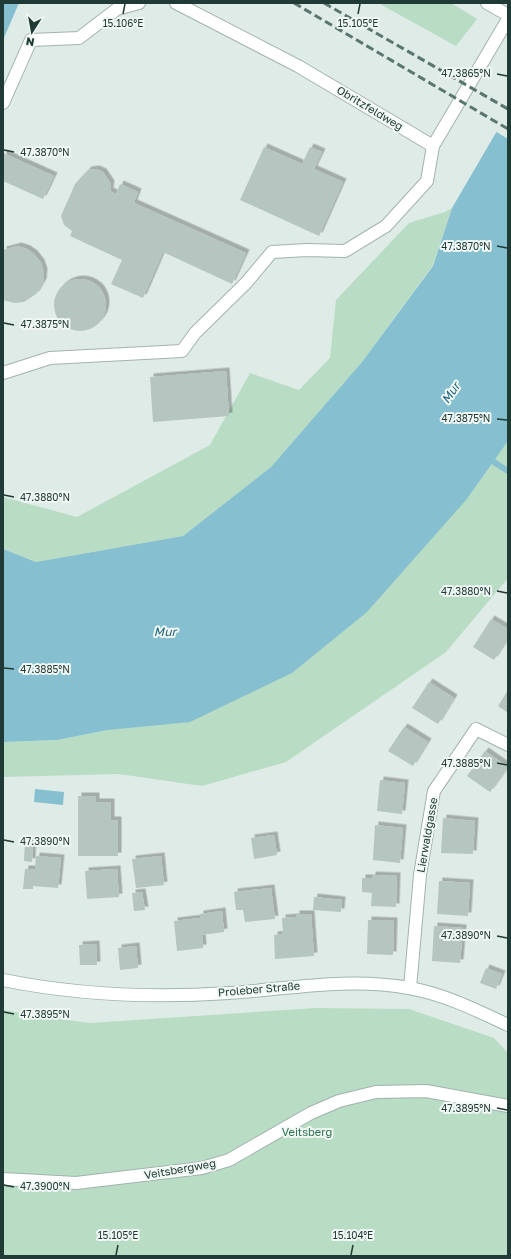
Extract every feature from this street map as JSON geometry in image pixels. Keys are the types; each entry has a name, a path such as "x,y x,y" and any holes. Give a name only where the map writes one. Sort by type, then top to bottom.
{"street":[{"path":"3,103 31,40 79,38 117,9 139,3"},
{"name":"Obritzfeldweg","path":"176,3 298,66 433,146"},
{"path":"487,3 508,15"},
{"path":"3,373 50,358 182,351 195,333 246,283 272,252 307,250 345,251 386,226 427,181 433,146 508,19"},
{"name":"Lierwaldgasse","path":"410,988 420,875 434,791 476,729 508,745"},
{"name":"Proleber Straße","path":"3,980 109,994 170,996 229,993 320,983 357,982 410,988 453,1000 508,1025"},
{"name":"Veitsbergweg","path":"3,1179 76,1183 202,1168 229,1160 311,1113 332,1104 376,1092 426,1091 508,1106"}],"green space":[{"path":"378,3 451,3 477,19 456,46"},
{"path":"452,208 433,265 362,362 271,467 183,536 36,562 3,549 3,497 77,517 210,445 250,373 299,390 330,358 336,300 409,223 445,212"},
{"path":"508,441 508,578 446,652 286,762 202,786 119,774 3,777 3,742 57,740 108,730 487,469"},
{"name":"Veitsberg","path":"315,1008 409,1009 494,1038 508,1053 508,1256 3,1256 3,1010 90,1023"}],"water":[{"path":"3,3 19,3 3,40"},
{"name":"Mur","path":"508,112 508,441 466,500 367,612 292,673 190,722 108,730 57,740 3,742 3,549 36,562 183,536 271,467 362,362 433,266 452,208"},
{"path":"35,789 64,792 63,805 34,802"}],"pier":[{"path":"508,110 508,139 495,131"}],"building":[{"path":"264,147 302,164 310,147 322,152 314,169 343,182 319,236 240,200"},
{"path":"3,153 54,176 43,199 3,181"},
{"path":"96,169 103,172 111,184 110,191 116,194 120,184 138,192 134,203 246,253 232,284 163,252 143,298 111,284 122,260 70,236 72,231 64,225 61,216 75,184 88,170"},
{"path":"18,246 27,249 34,254 41,263 44,272 43,282 36,294 24,302 14,303 3,300 3,250"},
{"path":"75,279 85,279 99,286 106,300 106,310 99,324 85,331 75,331 65,327 58,320 54,310 54,300 58,290 65,283"},
{"path":"226,371 229,416 153,422 150,377"},
{"path":"491,619 508,629 508,638 494,660 473,647"},
{"path":"429,682 454,698 438,724 412,708"},
{"path":"508,690 508,713 498,706"},
{"path":"404,727 428,742 413,766 388,751"},
{"path":"485,751 508,767 490,792 467,776"},
{"path":"380,780 405,783 402,814 377,811"},
{"path":"78,796 96,796 96,802 111,802 111,820 118,820 118,856 78,856"},
{"path":"443,818 475,821 473,854 441,853"},
{"path":"375,825 403,828 400,863 373,860"},
{"path":"274,835 277,855 254,859 251,838"},
{"path":"25,841 33,841 32,862 24,861"},
{"path":"36,856 61,858 58,888 33,886 33,889 23,889 25,869 35,869"},
{"path":"161,856 164,885 136,888 132,859"},
{"path":"117,869 119,897 87,899 85,871"},
{"path":"372,875 397,876 396,907 371,906 372,893 362,892 362,878 372,878"},
{"path":"439,881 470,883 468,916 437,914"},
{"path":"271,888 275,919 245,922 243,910 236,910 234,892"},
{"path":"142,892 145,910 134,911 132,893"},
{"path":"314,897 342,900 341,912 313,910"},
{"path":"222,911 224,932 202,935 203,948 177,951 174,921 200,918 200,914"},
{"path":"296,914 311,914 314,956 275,959 274,935 283,934 282,918 296,917"},
{"path":"368,920 394,921 393,955 367,954"},
{"path":"434,926 463,928 460,963 432,961"},
{"path":"96,944 97,965 80,965 79,945"},
{"path":"136,946 138,968 120,970 118,948"},
{"path":"486,968 502,974 496,989 480,983"}],"waterway":[{"path":"486,457 508,471"}],"railway":[{"path":"294,3 508,129"},
{"path":"324,3 508,109"}]}
